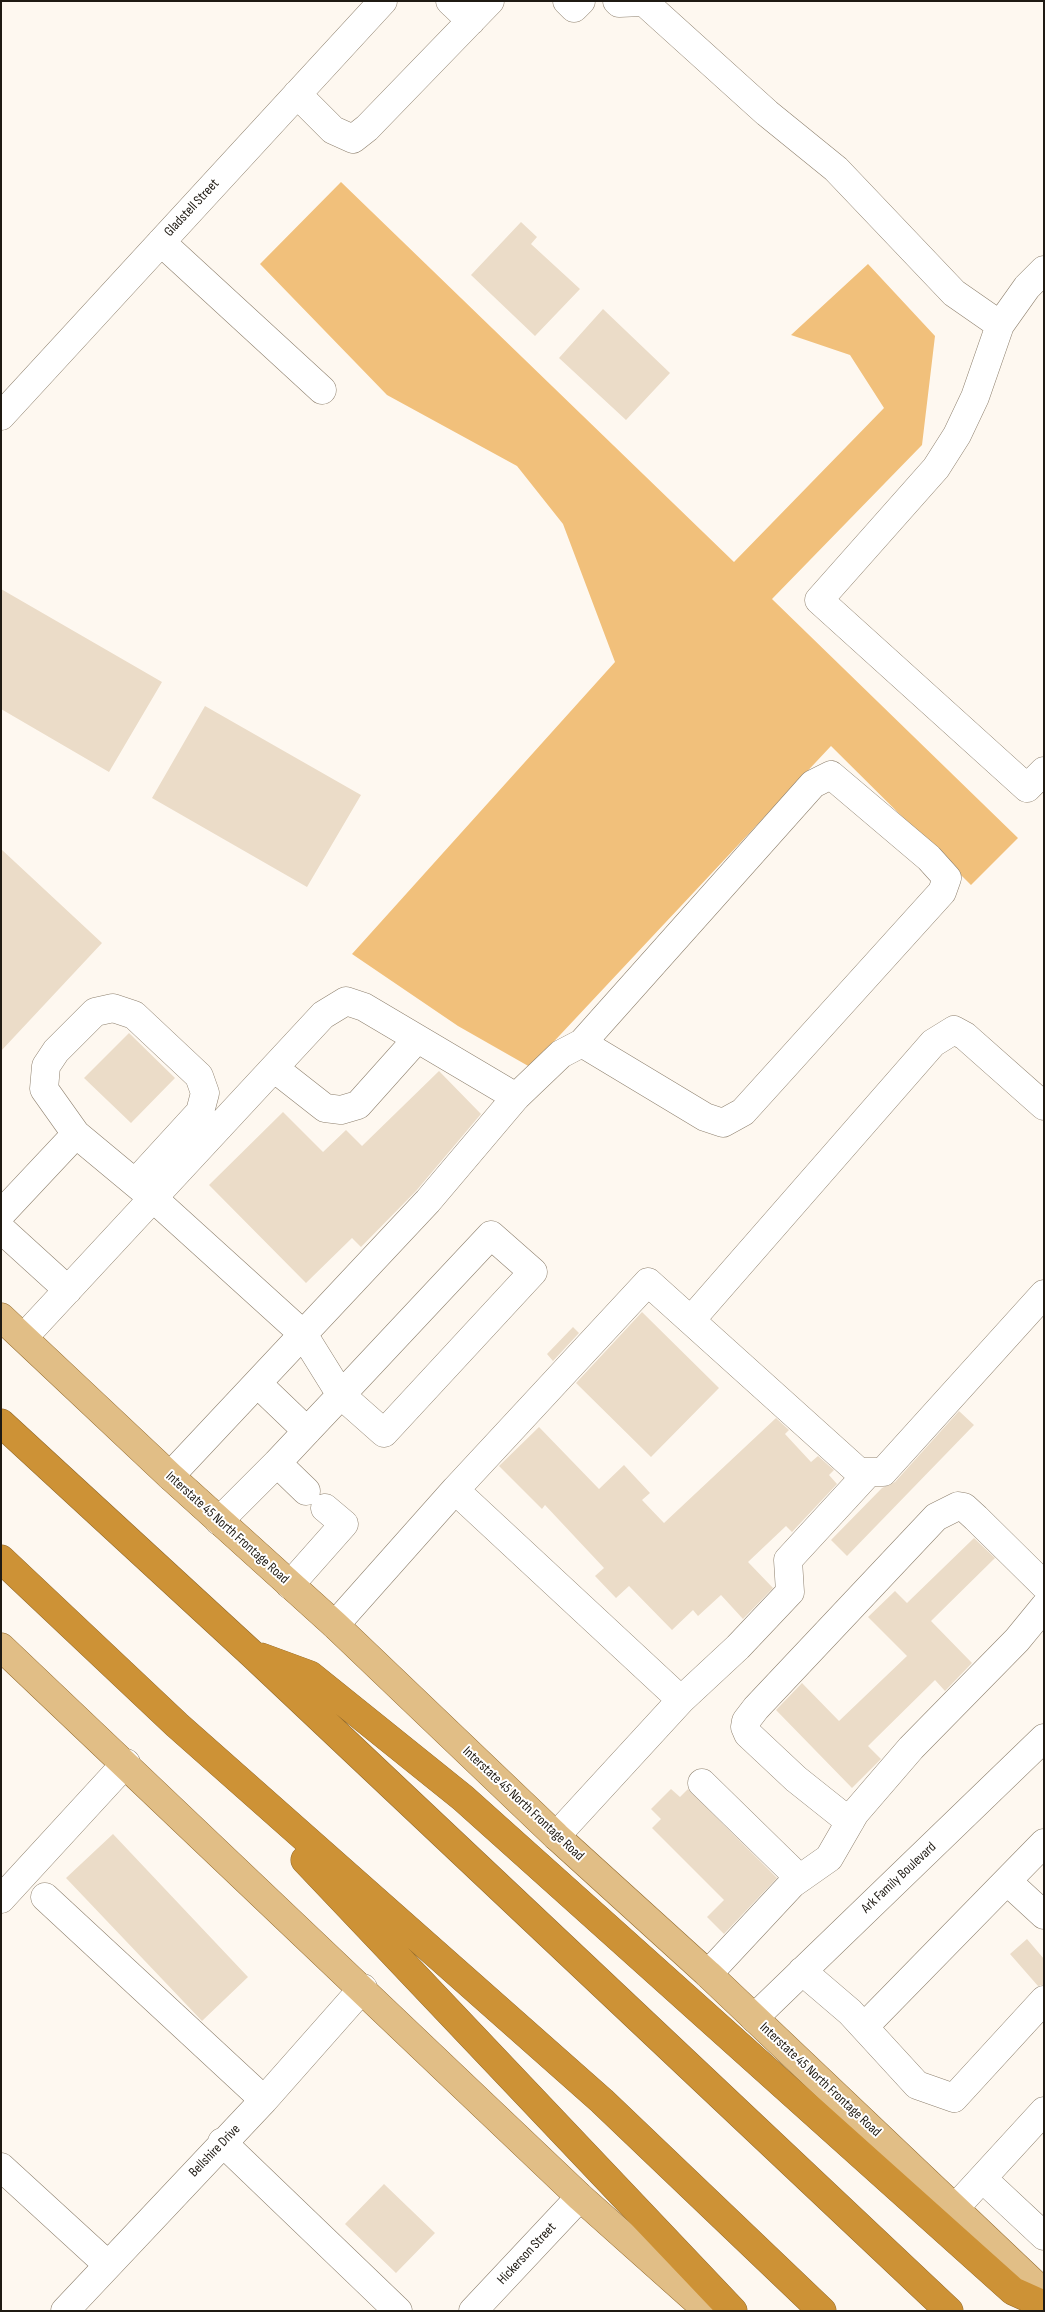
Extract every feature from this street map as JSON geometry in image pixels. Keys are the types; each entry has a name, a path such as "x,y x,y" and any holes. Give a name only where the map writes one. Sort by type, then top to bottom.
{"highway":[{"path":"1,1423 252,1654 948,2311"},
{"path":"1,1559 177,1725 602,2101 822,2311"},
{"path":"252,1654 310,1675 464,1798 1013,2291 1042,2289"},
{"path":"177,1725 733,2311"}],"main road":[{"name":"Interstate 45 North Frontage Road","path":"1,1317 170,1476 335,1625 556,1836 708,1974 1042,2289"},
{"path":"1,1647 363,1988 580,2197 708,2311"}],"street":[{"name":"Gladstell Street","path":"4,406 161,242 383,1"},
{"path":"450,1 471,21"},
{"path":"297,94 333,130 353,138 367,128 490,1"},
{"path":"567,1 574,8 581,1"},
{"path":"634,2 836,169 954,293 1000,325"},
{"path":"161,242 322,390"},
{"path":"1044,270 1027,287 1000,325 975,396 957,435 936,468 819,600 1027,788 1044,770"},
{"path":"170,1476 428,1200 516,1098 561,1054 582,1043 813,784 832,775 929,858 946,878 942,892 743,1112 723,1123 705,1117 582,1043"},
{"path":"144,1190 274,1068 323,1015 346,1001 364,1007 516,1098"},
{"path":"24,1337 68,1290 144,1190 200,1112 205,1093 199,1076 134,1014 113,1008 95,1012 56,1051 46,1066 44,1089 76,1134 144,1190 303,1334 341,1395 384,1433 533,1272 491,1235 341,1395 277,1463 219,1521"},
{"path":"691,1320 933,1043 954,1030 965,1036 1044,1106"},
{"path":"274,1068 326,1108 341,1110 358,1105 417,1039"},
{"path":"1,1214 76,1134"},
{"path":"1,1229 68,1290"},
{"path":"335,1625 455,1490 648,1282 859,1472 882,1472 1044,1294"},
{"path":"258,1384 307,1431"},
{"path":"277,1463 344,1524 290,1585"},
{"path":"556,1836 681,1700 738,1647 790,1592 788,1560 869,1472"},
{"path":"455,1490 681,1700"},
{"path":"850,1822 796,1779 748,1734 744,1727 746,1721 756,1708 936,1517 958,1506 964,1507 976,1518 1044,1585"},
{"path":"708,1974 792,1884 829,1858 855,1813 911,1748 1016,1640 1044,1607"},
{"name":"Ark Family Boulevard","path":"754,2018 1044,1738"},
{"path":"1,1899 126,1763"},
{"path":"702,1783 790,1869 794,1876 792,1884"},
{"path":"864,2027 1044,1843"},
{"path":"1007,1880 1044,1915"},
{"path":"45,1897 264,2100"},
{"path":"802,1971 850,2012 917,2085 954,2098 1044,2000"},
{"name":"Bellshire Drive","path":"74,2308 108,2265 222,2142 264,2100 363,1988"},
{"path":"954,2208 983,2179 1044,2111"},
{"path":"222,2142 398,2311"},
{"path":"1,2167 108,2265"},
{"path":"983,2179 1044,2236"},
{"name":"Hickerson Street","path":"484,2307 580,2197"}],"shaded area":[{"path":"341,182 734,562 884,408 850,355 791,335 868,264 935,336 922,445 772,599 1018,838 971,885 831,746 530,1067 458,1026 352,954 615,662 563,524 517,466 387,395 260,264"}],"building":[{"path":"521,222 537,237 531,244 580,289 535,336 471,275"},
{"path":"603,309 670,373 626,420 559,358"},
{"path":"1,589 162,682 109,772 1,709"},
{"path":"205,706 361,795 307,887 152,798"},
{"path":"1,849 102,943 1,1051"},
{"path":"129,1033 175,1078 131,1123 84,1078"},
{"path":"439,1071 481,1114 416,1191 361,1247 352,1238 306,1283 209,1185 283,1112 323,1152 346,1130 362,1146"},
{"path":"642,1312 719,1388 651,1457 576,1383"},
{"path":"573,1327 579,1333 553,1361 547,1354"},
{"path":"959,1411 974,1425 847,1556 831,1540 882,1488 895,1482"},
{"path":"776,1418 789,1430 785,1434 811,1462 818,1456 834,1470 829,1475 837,1484 792,1532 786,1526 748,1562 773,1588 743,1619 721,1595 698,1616 693,1610 672,1630 629,1586 616,1598 595,1576 604,1568 545,1505 542,1509 499,1466 539,1427 599,1489 624,1465 650,1493 642,1500 664,1523"},
{"path":"974,1538 995,1558 931,1621 972,1663 945,1691 935,1680 868,1746 881,1759 852,1788 776,1710 802,1683 839,1721 907,1656 868,1617 895,1591 907,1603"},
{"path":"671,1789 680,1797 688,1789 777,1878 724,1934 707,1917 724,1900 652,1828 661,1819 651,1809"},
{"path":"113,1834 248,1977 202,2021 66,1878"},
{"path":"1027,1939 1044,1959 1044,1985 1038,1986 1010,1954"},
{"path":"384,2184 435,2233 396,2273 345,2224"}]}
